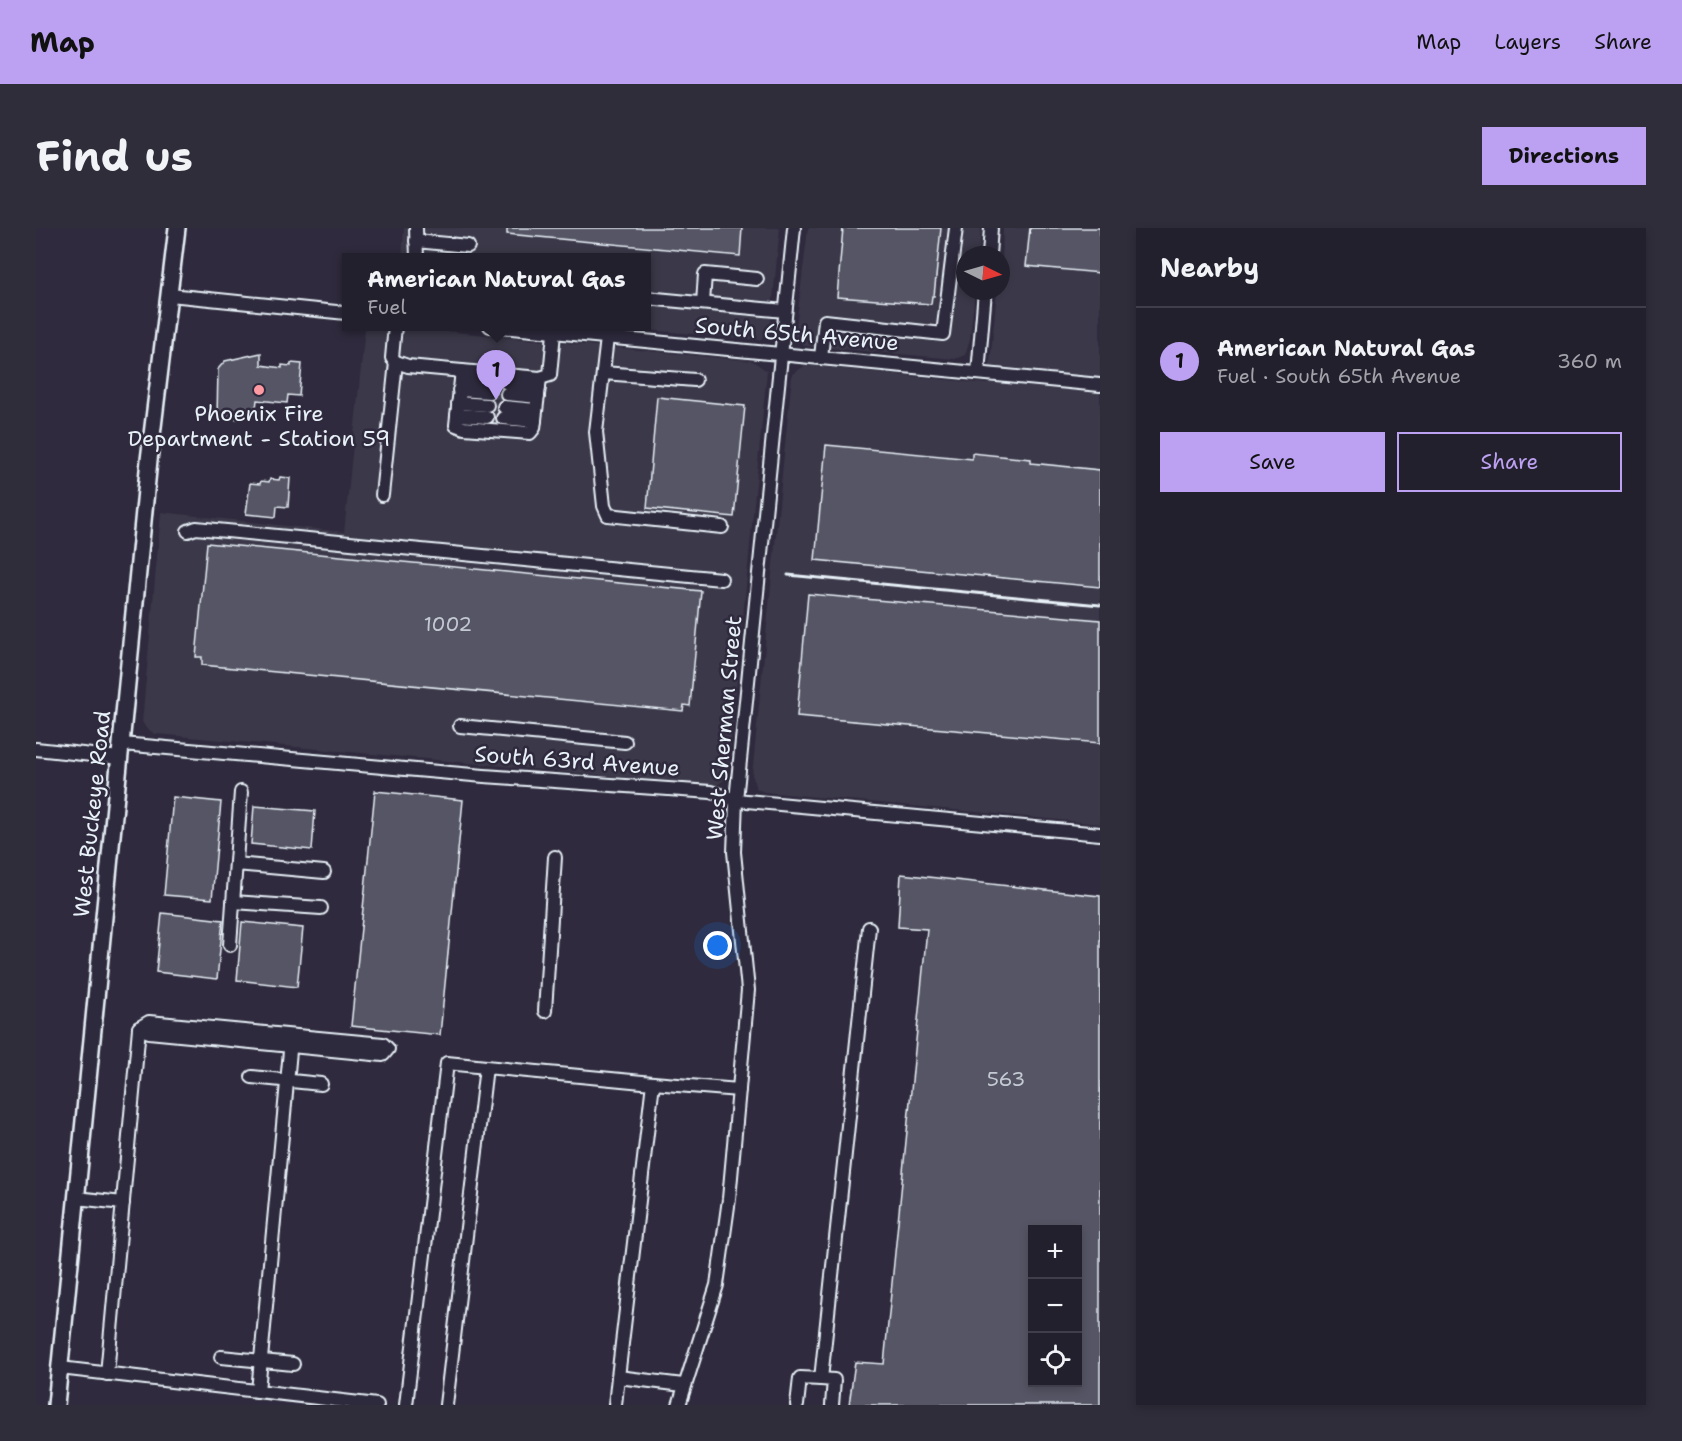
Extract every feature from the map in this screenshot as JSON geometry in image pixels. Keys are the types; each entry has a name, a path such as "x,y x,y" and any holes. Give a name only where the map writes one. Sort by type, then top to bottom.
{"main road":[{"name":"West Buckeye Road","path":"56,1405 149,460 177,228"}],"street":[{"path":"416,228 417,253"},
{"name":"West Sherman Street","path":"679,1405 683,1384 717,1285 729,1198 748,990 735,871 736,800 794,228"},
{"path":"821,357 825,321 943,333 956,228"},
{"path":"990,246 992,228"},
{"path":"416,241 468,246"},
{"path":"703,303 705,274 757,279"},
{"path":"170,295 342,313"},
{"path":"651,298 785,311"},
{"path":"978,373 985,300"},
{"path":"395,331 392,358 396,362 460,392 487,411"},
{"name":"South 65th Avenue","path":"532,331 1100,385"},
{"path":"536,416 505,401 539,387 550,375 554,333"},
{"path":"607,338 596,432 604,506 608,515 722,527"},
{"path":"382,495 396,362"},
{"path":"603,372 695,380"},
{"path":"460,392 490,387"},
{"path":"460,392 539,387"},
{"path":"460,392 456,425 464,428 530,433 536,416 539,387"},
{"path":"188,531 196,528 721,579"},
{"path":"460,726 625,742"},
{"name":"South 63rd Avenue","path":"36,749 121,751 700,791 736,800 1100,834"},
{"path":"230,945 241,792"},
{"path":"545,1011 555,857"},
{"path":"236,864 324,872"},
{"path":"233,902 321,908"},
{"path":"821,1379 868,928"},
{"path":"107,1374 139,1028 148,1022 383,1055 388,1049 383,1044 291,1041"},
{"path":"258,1391 291,1041"},
{"path":"406,1405 447,1063 739,1090"},
{"path":"446,1405 486,1067"},
{"path":"252,1077 321,1084"},
{"path":"615,1405 653,1083"},
{"path":"76,1198 123,1203"},
{"path":"221,1357 293,1364"},
{"path":"60,1368 377,1405"},
{"path":"618,1377 683,1384"},
{"path":"797,1405 800,1378 834,1380 832,1405"}],"shaded area":[{"path":"404,228 780,228 770,329 760,340 651,330 651,253 402,253"},
{"path":"808,228 981,228 980,246 956,246 956,300 974,300 970,339 965,355 955,359 806,346 797,341 795,335"},
{"path":"1003,228 1100,228 1100,824 764,792 757,789 752,775 792,374 806,365 988,384 996,300 1010,300 1010,246 1002,246"},
{"path":"365,331 445,331 753,361 767,371 728,772 724,780 716,786 155,734 146,728 142,722 161,512 344,532"}],"building":[{"path":"507,228 742,228 740,256 507,234"},
{"path":"843,228 941,228 934,296 932,296 931,304 837,297"},
{"path":"1030,228 1100,228 1100,273 1026,266"},
{"name":"Phoenix Fire Department - Station 59","path":"261,353 261,365 282,368 282,365 291,366 291,363 302,364 299,396 288,395 287,403 257,400 255,416 241,415 240,419 217,417 218,369 225,361"},
{"path":"657,397 745,406 734,517 647,508"},
{"path":"826,445 972,459 972,453 1031,459 1031,463 1100,470 1100,587 815,560"},
{"path":"280,477 290,478 288,507 277,506 276,517 246,514 250,483 260,484 261,481 269,482 270,479 279,480"},
{"path":"207,543 701,591 690,706 684,705 683,711 202,665 202,657 196,657"},
{"path":"808,594 1100,620 1100,743 797,716"},
{"path":"375,791 463,800 440,1035 351,1026"},
{"path":"173,797 221,802 212,899 164,895"},
{"path":"254,806 315,811 312,850 251,844"},
{"path":"901,874 1100,896 1100,1405 849,1405 855,1362 884,1364 927,929 898,927"},
{"path":"162,913 223,920 217,979 156,972"},
{"path":"242,922 303,928 297,987 237,980"}],"tunnel":[{"path":"489,392 507,394"}],"railway":[{"path":"788,575 1100,605"}],"place":[{"name":"Phoenix Fire Department - Station 59","path":"259,390"},
{"name":"American Natural Gas","path":"496,400"}]}
